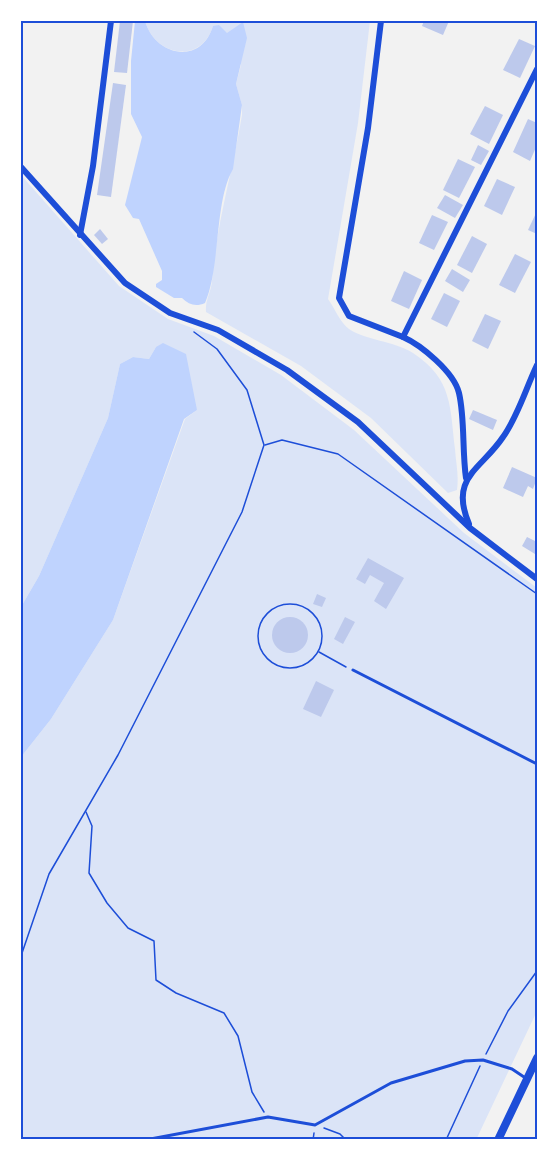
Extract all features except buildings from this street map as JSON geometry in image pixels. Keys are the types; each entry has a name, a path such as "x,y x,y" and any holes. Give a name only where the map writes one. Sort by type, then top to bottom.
{"street":[{"path":"80,235 93,166 111,21"},
{"path":"381,21 368,128 339,298 349,316 414,342 442,366 459,391 466,478 462,508 470,528"},
{"path":"403,337 537,69"},
{"path":"21,167 125,283 170,313 218,330 287,370 358,422 470,528 535,577"},
{"path":"466,478 503,437 537,364"},
{"path":"498,1140 537,1058"}],"lane":[{"path":"535,577 537,568"},
{"path":"352,670 537,764"},
{"path":"145,1140 268,1117 315,1125 391,1083 465,1061 483,1060 512,1069 527,1079"}],"path":[{"path":"21,956 49,874 118,754 242,512 264,445 247,390 217,349 189,327"},
{"path":"264,445 282,440 338,454 537,594"},
{"path":"279,605 301,605 311,611 322,630 318,652 303,666 283,668 273,664 265,658 257,639 262,619 279,605"},
{"path":"318,652 352,670"},
{"path":"85,811 93,826 89,873 107,903 128,928 154,941 156,980 176,993 224,1013 238,1036 252,1092 268,1117"},
{"path":"446,1140 508,1011 537,970"},
{"path":"313,1140 315,1125 340,1134 346,1140"}],"shaded area":[{"path":"145,21 370,21 358,123 328,299 346,327 363,336 413,353 436,373 443,384 450,407 458,479 457,490 448,493 371,418 301,366 206,312 221,218 242,115 242,105 236,84 241,65 227,33 213,26 199,47 189,51 178,51 158,42 150,33"},
{"path":"21,175 119,286 168,319 214,336 281,375 354,430 464,533 537,588 537,1011 476,1140 21,1140 21,757 51,719 113,620 185,419 197,410 156,347 149,359 133,357 120,364 108,418 39,576 21,607"}],"water":[{"path":"135,21 145,21 150,33 158,42 178,52 199,47 207,39 213,26 219,25 227,33 243,22 247,38 236,84 242,105 233,169 223,199 210,288 205,303 199,305 193,305 182,298 174,298 156,287 156,284 162,280 162,271 139,219 133,218 125,205 142,137 131,114 131,61"},
{"path":"163,343 186,354 197,410 184,419 113,620 51,719 21,757 21,607 39,576 108,418 120,364 133,357 149,359 156,347"}]}
